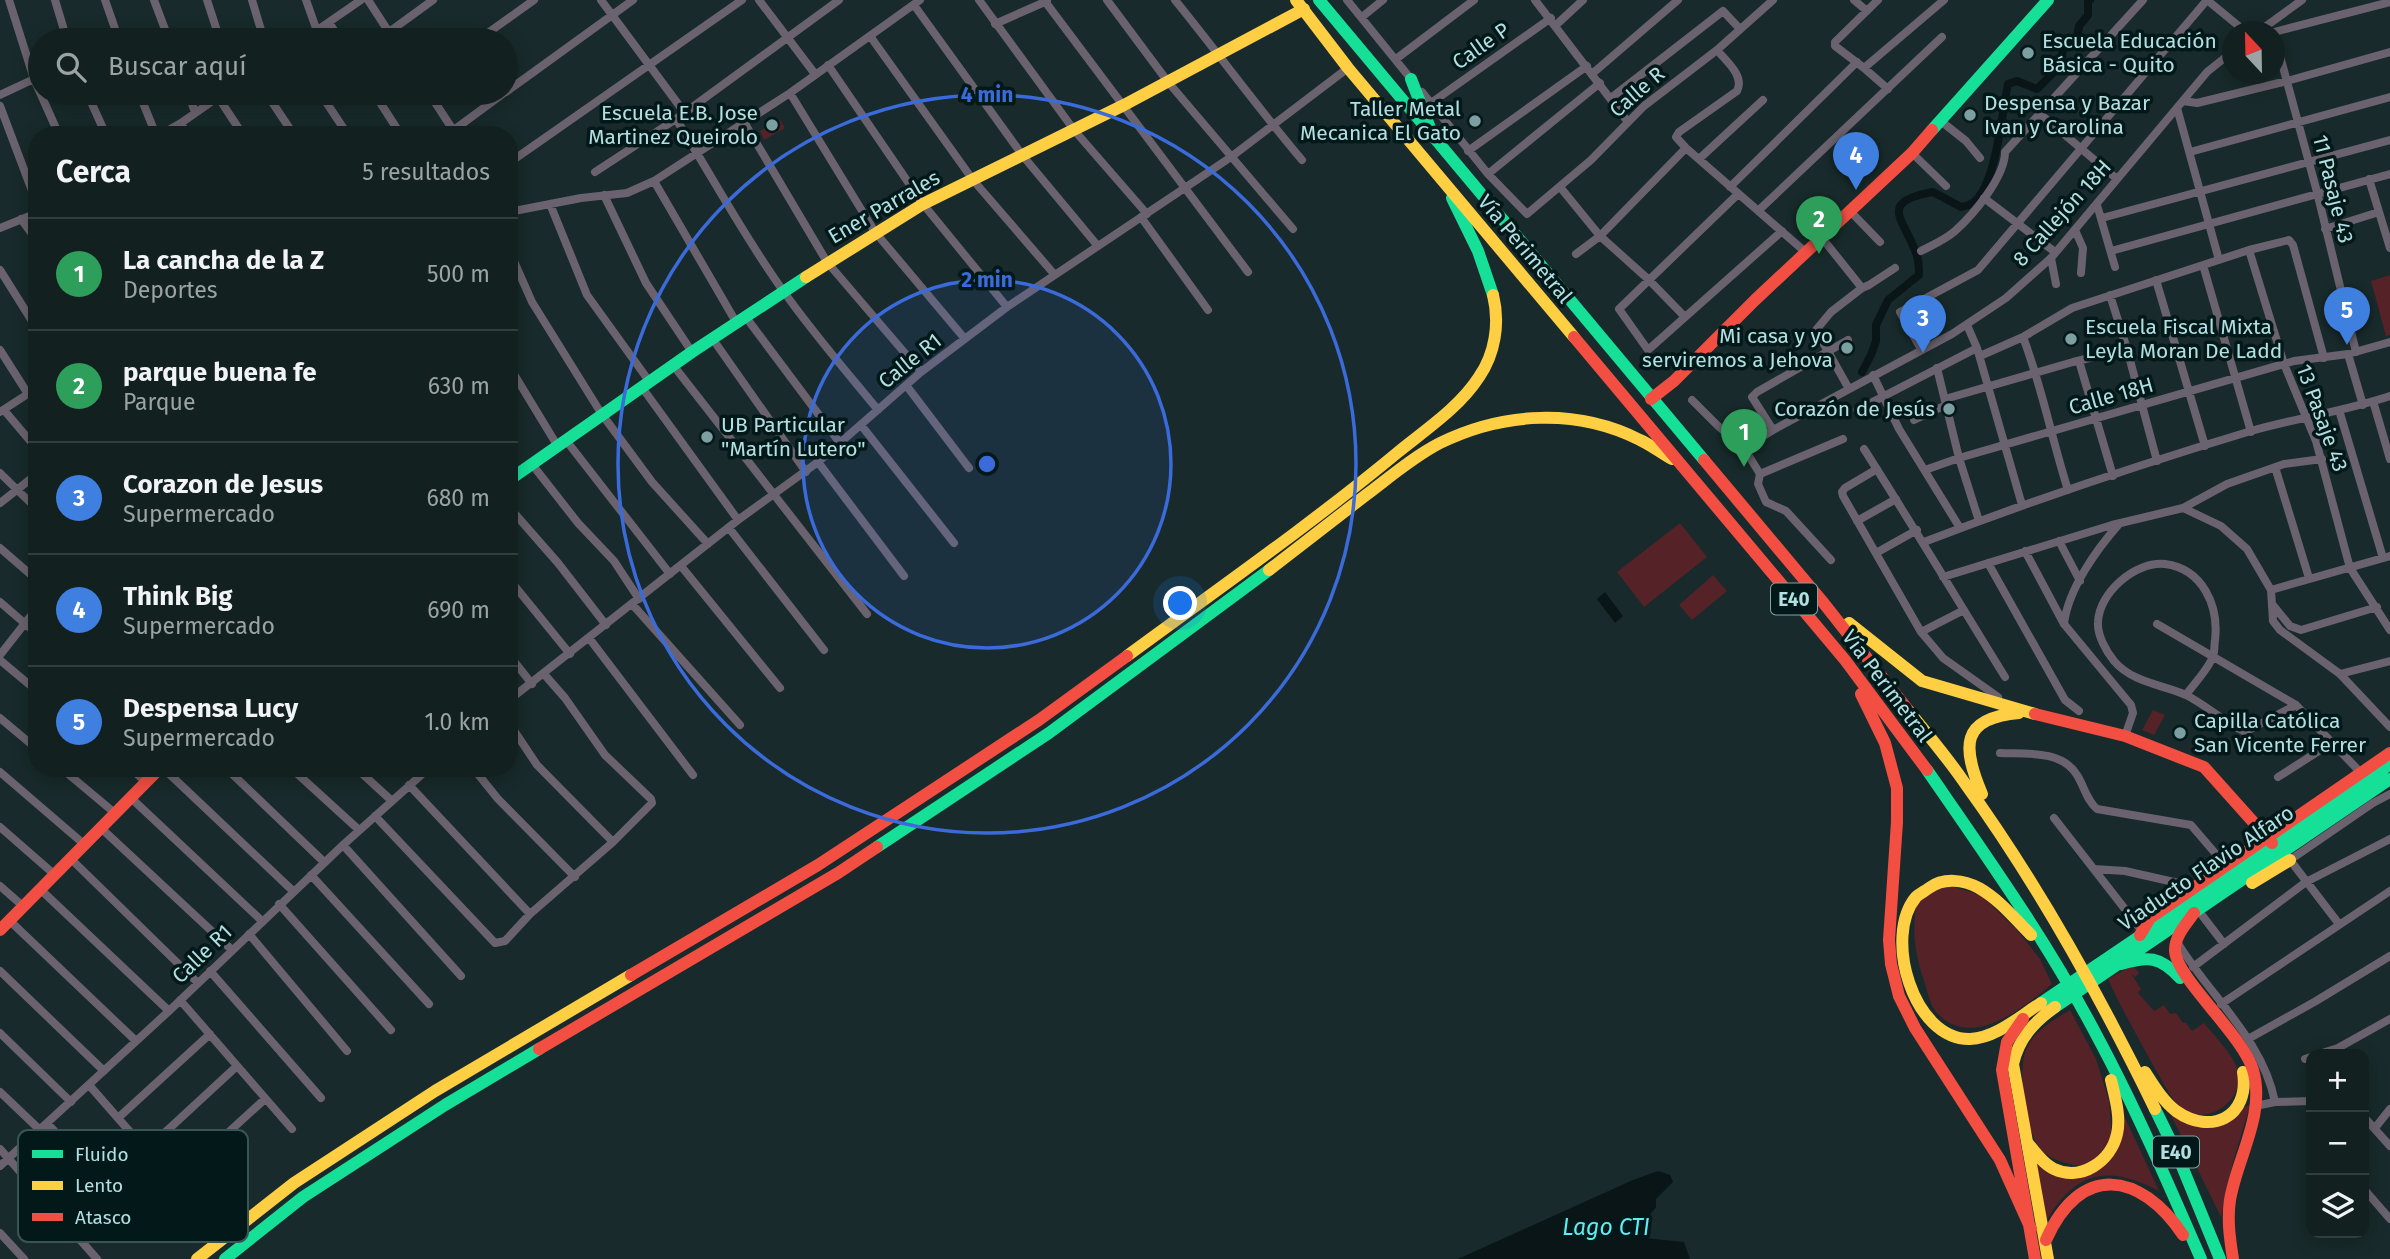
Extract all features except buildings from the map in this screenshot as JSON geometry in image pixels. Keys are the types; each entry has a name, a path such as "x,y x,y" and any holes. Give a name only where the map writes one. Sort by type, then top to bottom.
{"main road":[{"name":"Vía Perimetral","path":"1319,0 1822,601 1926,730 2001,834 2040,895 2126,1049 2177,1154 2220,1259"},
{"path":"1755,300 1757,294 1802,249 1880,178 1912,153 2048,0"},
{"name":"Ener Parrales","path":"518,472 783,290 875,232 923,204 1220,55 1300,5"},
{"name":"Vía Perimetral","path":"1300,5 1348,68 1845,660 1972,835 2019,904 2098,1037 2160,1165 2199,1259"},
{"path":"1651,399 1674,381 1850,211 1992,57 2001,51"},
{"path":"1411,79 1433,137"},
{"path":"248,1219 294,1183 435,1091 804,873 1039,720 1258,561 1458,403 1479,379 1493,349 1496,301 1486,270 1445,182"},
{"path":"248,1241 303,1197 445,1105 838,873 1049,733 1212,615 1424,451 1441,441 1477,426 1515,418 1554,417 1583,422 1634,437 1655,447 1692,478"},
{"path":"1258,561 1267,573"},
{"path":"1822,601 1922,681 2124,736 2204,766 2271,842"},
{"path":"1845,660 1885,743 1896,778 1897,822 1889,940 1891,964 1899,996 1915,1028 2000,1160 2041,1258"},
{"path":"2001,834 1975,781 1968,743 1975,727 1984,720 2007,713 2035,713"},
{"path":"2141,933 2150,918 2227,867 2271,842 2390,752"},
{"name":"Viaducto Flavio Alfaro","path":"2041,1258 2046,1240 2014,1081 2014,1060 2017,1046 2024,1034 2141,933 2271,842 2359,788 2390,764"},
{"path":"5,926 152,777"},
{"name":"Viaducto Flavio Alfaro","path":"2041,1003 2104,967 2121,964 2390,779"},
{"path":"2233,1259 2229,1207 2254,1107 2255,1076 2249,1059 2180,968 2174,952 2176,940 2198,910 2212,907 2290,860"},
{"path":"2041,1003 1994,1032 1980,1037 1959,1039 1942,1032 1921,1009 1911,987 1902,944 1903,922 1911,902 1924,889 1944,881 1961,881 1987,894 2044,947"},
{"path":"2121,964 2152,957 2165,963 2177,974 2225,1039 2238,1062 2245,1081 2243,1098 2235,1111 2219,1120 2201,1121 2190,1118 2170,1106 2126,1049"},
{"path":"2031,1229 2002,1064 2013,1031 2041,1003"},
{"path":"2027,1142 2050,1166 2070,1173 2086,1171 2096,1166 2112,1150 2118,1129 2116,1105 2098,1037"},
{"path":"2046,1240 2059,1213 2074,1199 2100,1187 2119,1185 2138,1190 2160,1205 2176,1222 2199,1259"},
{"path":"197,1259 219,1242"},
{"path":"225,1259 246,1242"}],"street":[{"path":"9,0 28,60"},
{"path":"55,0 64,28"},
{"path":"105,0 115,28"},
{"path":"154,0 164,28"},
{"path":"207,0 216,28"},
{"path":"252,0 260,28"},
{"path":"306,0 316,28"},
{"path":"321,28 360,0"},
{"path":"368,0 386,28"},
{"path":"394,28 433,0"},
{"path":"495,28 534,0"},
{"path":"601,0 684,112"},
{"path":"518,83 633,0"},
{"path":"518,157 742,0"},
{"path":"759,0 815,74"},
{"path":"595,172 676,119 839,0"},
{"path":"979,0 1074,130 1144,216 1208,310"},
{"path":"1107,0 1168,82 1293,229"},
{"path":"1175,0 1302,160"},
{"path":"1347,0 1488,174 1600,83"},
{"path":"1362,17 1383,0"},
{"path":"1396,59 1474,0"},
{"path":"1535,0 1629,122"},
{"name":"Calle P","path":"1431,103 1583,0"},
{"path":"1468,151 1590,70 1678,0"},
{"name":"Calle R","path":"1488,174 1527,214 1560,187 1644,106 1717,50 1773,0"},
{"path":"1854,0 1867,12"},
{"path":"1878,0 1835,42 1835,46 1888,89"},
{"path":"1730,187 1860,65 1944,0"},
{"path":"1920,251 1955,231 2001,172 2005,152 2143,0"},
{"path":"1921,349 1900,312 1979,270 2207,0 2233,21"},
{"path":"2272,21 2286,4 2302,0"},
{"path":"995,24 1046,1 1248,272"},
{"path":"518,210 627,193 654,181 790,93 917,2 1023,156 1097,245"},
{"path":"2285,29 2390,2"},
{"path":"1611,98 1723,11 1740,29"},
{"path":"329,22 333,28"},
{"path":"870,36 973,180 1054,274"},
{"path":"1759,210 1942,37"},
{"path":"1717,50 1739,77 1740,87 1676,136 1686,148 1802,249"},
{"path":"2219,260 2180,105 2287,81 2390,52"},
{"name":"8 Callejón 18H","path":"1744,448 1967,325 2006,298 2053,255 2207,72 2222,60"},
{"path":"828,65 923,204 1007,306"},
{"name":"Calle R1","path":"518,694 738,520 818,462 921,372 1007,306 1231,157 1348,68"},
{"name":"11 Pasaje 43","path":"2285,73 2317,192 2362,405"},
{"path":"0,95 28,82"},
{"path":"790,93 875,232 965,339"},
{"path":"2190,152 2390,97"},
{"path":"1699,159 1763,100"},
{"path":"46,105 55,126"},
{"path":"92,105 102,126"},
{"path":"144,105 154,126"},
{"path":"192,105 195,112"},
{"path":"175,126 206,105"},
{"path":"226,105 238,126"},
{"path":"274,105 288,126"},
{"path":"328,105 342,126"},
{"path":"382,105 395,126"},
{"path":"435,105 447,126"},
{"path":"458,126 487,105"},
{"path":"0,106 28,180"},
{"path":"2039,113 2117,179"},
{"path":"676,119 783,290 818,338 878,410"},
{"path":"744,122 827,262 921,372"},
{"path":"1942,122 1966,141 1980,158"},
{"path":"2102,218 2390,140"},
{"path":"1576,254 1600,236 1686,148"},
{"path":"1912,153 1946,186"},
{"path":"2110,251 2390,174"},
{"path":"2369,179 2379,212 2386,221 2390,248"},
{"path":"654,181 741,319 840,443"},
{"path":"1560,187 1600,236 1685,317"},
{"path":"1738,194 1619,309 1648,350 1782,231"},
{"path":"604,195 646,283 692,352"},
{"path":"1983,198 2019,223 2053,255 2056,284"},
{"path":"550,204 587,295 738,520"},
{"path":"2097,205 2115,267"},
{"path":"1850,211 1880,243"},
{"path":"2325,229 2379,212"},
{"path":"0,228 28,217"},
{"path":"22,219 28,228"},
{"path":"2075,230 2083,248 2081,273"},
{"path":"1822,238 1862,288"},
{"path":"1857,410 1937,368 2022,337 2072,307 2249,250 2289,240 2293,245 2324,358"},
{"name":"13 Pasaje 43","path":"2249,250 2284,364 2322,459 2350,568 2390,630"},
{"path":"2203,265 2251,432"},
{"path":"1849,389 1816,333 1816,328 1831,312 1862,288 1895,268"},
{"path":"0,270 28,315"},
{"path":"518,270 532,302 601,414 652,482 708,544"},
{"path":"2156,280 2205,446"},
{"path":"2110,295 2157,461"},
{"path":"1967,325 1978,352 2022,505"},
{"path":"2022,337 2036,373 2067,491"},
{"path":"712,338 806,471"},
{"path":"1773,430 1752,397 1848,340"},
{"name":"Calle 18H","path":"1925,470 2284,364 2352,353 2390,342"},
{"path":"1914,420 1946,402 1988,387 2127,349"},
{"path":"0,350 28,394 2,411 28,439"},
{"path":"2079,361 2113,476"},
{"path":"673,365 867,614"},
{"path":"1937,368 1959,458 1979,521"},
{"path":"1873,375 1899,429 1961,528"},
{"path":"518,379 561,442 670,574"},
{"path":"906,385 969,468"},
{"path":"1924,542 2022,505 2157,461 2251,432 2390,396"},
{"path":"1692,400 1717,426 1744,448 1760,474 1758,484 1762,498 1786,511 1831,560"},
{"path":"2373,401 2390,459"},
{"path":"2270,590 2386,557 2339,410"},
{"path":"861,425 954,543"},
{"path":"1760,474 1843,439"},
{"path":"1864,449 1917,530 2005,677"},
{"path":"1943,577 2120,523 2183,508 2227,484 2274,467 2322,459"},
{"path":"818,462 904,576"},
{"path":"531,463 578,523 614,561 635,601 740,725"},
{"path":"2274,467 2309,578"},
{"path":"1877,469 1842,491 1857,522 1921,632 1943,658 2012,707"},
{"path":"0,473 28,500"},
{"path":"0,503 28,481"},
{"path":"1857,522 1896,499"},
{"path":"2183,508 2221,526 2247,549 2270,590 2273,621 2280,630 2340,674 2390,727"},
{"path":"518,517 606,625"},
{"path":"2064,624 2080,580 2100,546 2120,523"},
{"path":"729,528 824,650"},
{"path":"1876,553 1917,530"},
{"path":"2059,541 2080,580"},
{"path":"0,548 28,572"},
{"path":"2025,551 2064,624 2131,705 2133,713 2124,736"},
{"path":"1988,563 2065,699 2079,711"},
{"path":"2186,695 2213,657 2216,632 2213,606 2209,594 2200,582 2190,575 2165,564 2151,565 2137,570 2112,590 2099,613 2097,624 2100,636 2114,661 2137,678 2186,695 2245,732 2296,705"},
{"path":"681,566 780,688"},
{"path":"518,590 570,654"},
{"path":"0,602 28,626"},
{"path":"2271,603 2290,626 2301,630 2379,610 2390,610"},
{"path":"1921,632 1964,610"},
{"path":"28,618 0,657 28,683"},
{"path":"2157,624 2296,705 2362,774"},
{"path":"590,638 693,775"},
{"path":"2340,674 2390,661"},
{"path":"518,666 532,684"},
{"path":"375,816 495,943 505,941 530,914 613,842 652,801 605,755 544,674"},
{"path":"0,719 28,742"},
{"path":"518,736 537,765 613,842"},
{"path":"2278,777 2333,742"},
{"path":"2000,753 2053,757 2066,763 2076,773 2097,809 2191,825 2227,867"},
{"path":"0,772 85,845"},
{"path":"72,777 116,814"},
{"path":"140,777 146,782"},
{"path":"172,777 293,891"},
{"path":"235,777 324,862"},
{"path":"301,777 359,831"},
{"path":"366,777 392,801"},
{"name":"Calle R1","path":"39,1130 169,1011 416,777"},
{"path":"480,777 498,799 575,877"},
{"path":"410,785 530,914"},
{"path":"2339,924 2290,860 2387,795 2390,806"},
{"path":"131,798 262,921"},
{"path":"2054,818 2141,933"},
{"path":"0,827 55,875"},
{"path":"102,829 232,950"},
{"path":"2193,967 2306,882 2340,862 2390,839"},
{"path":"343,845 461,976"},
{"path":"72,859 198,983"},
{"path":"2094,869 2125,871 2196,887"},
{"path":"311,875 429,1004"},
{"path":"0,886 24,907"},
{"path":"41,890 169,1011"},
{"path":"2221,1004 2390,891"},
{"path":"279,904 391,1030"},
{"path":"2198,910 2224,944"},
{"path":"5,926 135,1041"},
{"path":"249,934 347,1051"},
{"path":"2176,940 2193,967 2248,1039 2267,1073 2275,1102"},
{"path":"2248,1039 2390,956"},
{"path":"0,971 104,1071"},
{"path":"210,971 321,1098"},
{"path":"180,1000 292,1129"},
{"path":"2335,1049 2390,1019"},
{"path":"0,1033 71,1102"},
{"path":"118,1118 210,1034"},
{"path":"168,1130 237,1066"},
{"path":"89,1085 128,1130"},
{"path":"0,1092 47,1130"},
{"path":"231,1130 265,1099"},
{"path":"2254,1107 2275,1102 2306,1101"},
{"path":"2375,1128 2390,1109"},
{"path":"2369,1122 2390,1146"},
{"path":"0,1149 18,1167"},
{"name":"Calle R1","path":"0,1166 18,1149"},
{"path":"2369,1195 2390,1218"},
{"path":"0,1233 23,1259"},
{"path":"82,1242 97,1259"}],"shaded area":[{"path":"780,120 785,128 764,140 760,131"},
{"path":"2390,275 2390,335 2386,336 2371,281"},
{"path":"1680,523 1707,557 1644,607 1617,572"},
{"path":"1713,575 1727,591 1692,620 1679,605"},
{"path":"2153,710 2165,715 2154,735 2142,730"},
{"path":"1947,885 1981,895 2018,931 2040,959 2052,984 2013,1013 1983,1026 1967,1028 1953,1024 1939,1015 1930,1000 1918,959 1914,930 1918,897"},
{"path":"2133,965 2139,973 2135,977 2131,973 2141,989 2138,993 2154,1011 2164,1005 2170,1014 2176,1013 2192,1031 2204,1023 2233,1059 2239,1082 2236,1092 2222,1108 2202,1115 2192,1114 2182,1109 2171,1096 2108,979"},
{"path":"2070,1010 2096,1059 2109,1101 2112,1137 2094,1161 2084,1165 2062,1162 2041,1150 2031,1130 2024,1101 2023,1060 2029,1043 2045,1027"},
{"path":"2250,1105 2233,1162 2221,1217 2168,1109 2185,1124"},
{"path":"2121,1109 2159,1191 2125,1178 2096,1177 2082,1182 2070,1191 2047,1220 2033,1159 2046,1169 2097,1169"}],"water":[{"path":"1605,592 1623,616 1615,623 1597,599"},
{"name":"Lago CTI","path":"1658,1171 1670,1175 1673,1182 1656,1199 1656,1207 1637,1231 1645,1238 1684,1242 1690,1259 1458,1259 1633,1180"}],"waterway":[{"path":"1862,372 1876,341 1876,325 1888,300 1919,275 1918,258 1901,221 1900,207 1905,201 1933,192 1961,207 1971,204 1980,196 1992,167 2008,84 2017,81 2037,89 2055,71 2063,50 2077,38 2079,26 2088,15 2090,0"}],"traffic: fast":[{"path":"1319,0 1704,460"},
{"path":"1932,130 2048,0"},
{"path":"1411,79 1430,128"},
{"path":"1452,198 1478,251 1493,295"},
{"path":"518,474 692,352 806,277"},
{"path":"877,847 1049,733 1269,570"},
{"path":"2041,1003 2359,788 2390,764"},
{"path":"1927,770 2017,901 2079,1003 2139,1120 2201,1259"},
{"path":"2055,1007 2390,779"},
{"path":"2121,964 2153,960 2166,965 2180,978"},
{"path":"248,1241 303,1197 445,1105 539,1049"},
{"path":"2155,1109 2177,1154 2220,1259"},
{"path":"225,1259 246,1242"}],"traffic: slow":[{"path":"1296,0 1348,68 1574,337"},
{"path":"806,277 923,204 1124,105 1304,9"},
{"path":"1127,656 1331,506 1452,409 1471,388 1489,358 1496,327 1493,295"},
{"path":"1269,570 1420,454 1440,443 1489,425 1540,418 1591,423 1640,440 1672,459"},
{"path":"1849,623 1922,681 2035,714"},
{"path":"1908,710 1991,821 2042,900 2090,983 2155,1109"},
{"path":"1982,794 1971,762 1971,738 1976,728 1986,721 2019,713"},
{"path":"2252,883 2290,860"},
{"path":"2031,935 2000,904 1979,888 1961,882 1941,882 1916,897 1907,914 1902,936 1904,959 1909,983 1919,1005 1933,1023 1950,1035 1970,1039 1989,1035 2041,1003"},
{"path":"248,1219 294,1183 435,1091 631,975"},
{"path":"2048,1259 2013,1064 2028,1031 2055,1007"},
{"path":"2145,1072 2171,1107 2202,1122 2214,1122 2234,1111 2244,1088 2243,1072"},
{"path":"2027,1142 2050,1167 2064,1172 2084,1171 2102,1160 2114,1144 2118,1127 2111,1080"},
{"path":"197,1259 219,1242"}],"traffic: jam":[{"path":"1651,399 1674,381 1755,300 1912,153 1932,130"},
{"path":"1574,337 1845,660 1927,770"},
{"path":"1704,460 1822,601 1908,710"},
{"path":"631,975 818,865 1039,720 1127,656"},
{"path":"1861,694 1885,743 1897,788 1889,940 1891,964 1899,996 1915,1028 2000,1160 2031,1229"},
{"path":"2035,714 2125,736 2204,767 2272,843"},
{"path":"2140,935 2150,918 2390,753"},
{"path":"0,930 151,777"},
{"path":"539,1049 838,873 877,847"},
{"path":"2194,913 2177,940 2175,950 2178,961 2246,1056 2253,1070 2256,1086 2253,1119 2230,1200 2229,1222 2233,1259"},
{"path":"2023,1019 2007,1042 2002,1070 2035,1259"},
{"path":"2046,1240 2060,1215 2076,1198 2093,1188 2111,1185 2130,1188 2148,1198 2183,1235"}],"place":[{"name":"Escuela Educación Básica - Quito","path":"2028,53"},
{"name":"Despensa y Bazar Ivan y Carolina","path":"1970,115"},
{"name":"Taller Metal Mecanica El Gato","path":"1475,121"},
{"name":"Escuela E.B. Jose Martinez Queirolo","path":"772,125"},
{"name":"Think Big","path":"1856,190"},
{"name":"parque buena fe","path":"1819,254"},
{"name":"Escuela Fiscal Mixta Leyla Moran De Ladd","path":"2071,339"},
{"name":"Despensa Lucy","path":"2347,345"},
{"name":"Mi casa y yo serviremos a Jehova","path":"1847,348"},
{"name":"Corazon de Jesus","path":"1923,353"},
{"name":"Corazón de Jesús","path":"1949,409"},
{"name":"UB Particular \"Martín Lutero\"","path":"707,437"},
{"name":"La cancha de la Z","path":"1744,467"},
{"name":"Capilla Católica San Vicente Ferrer","path":"2180,733"}]}
